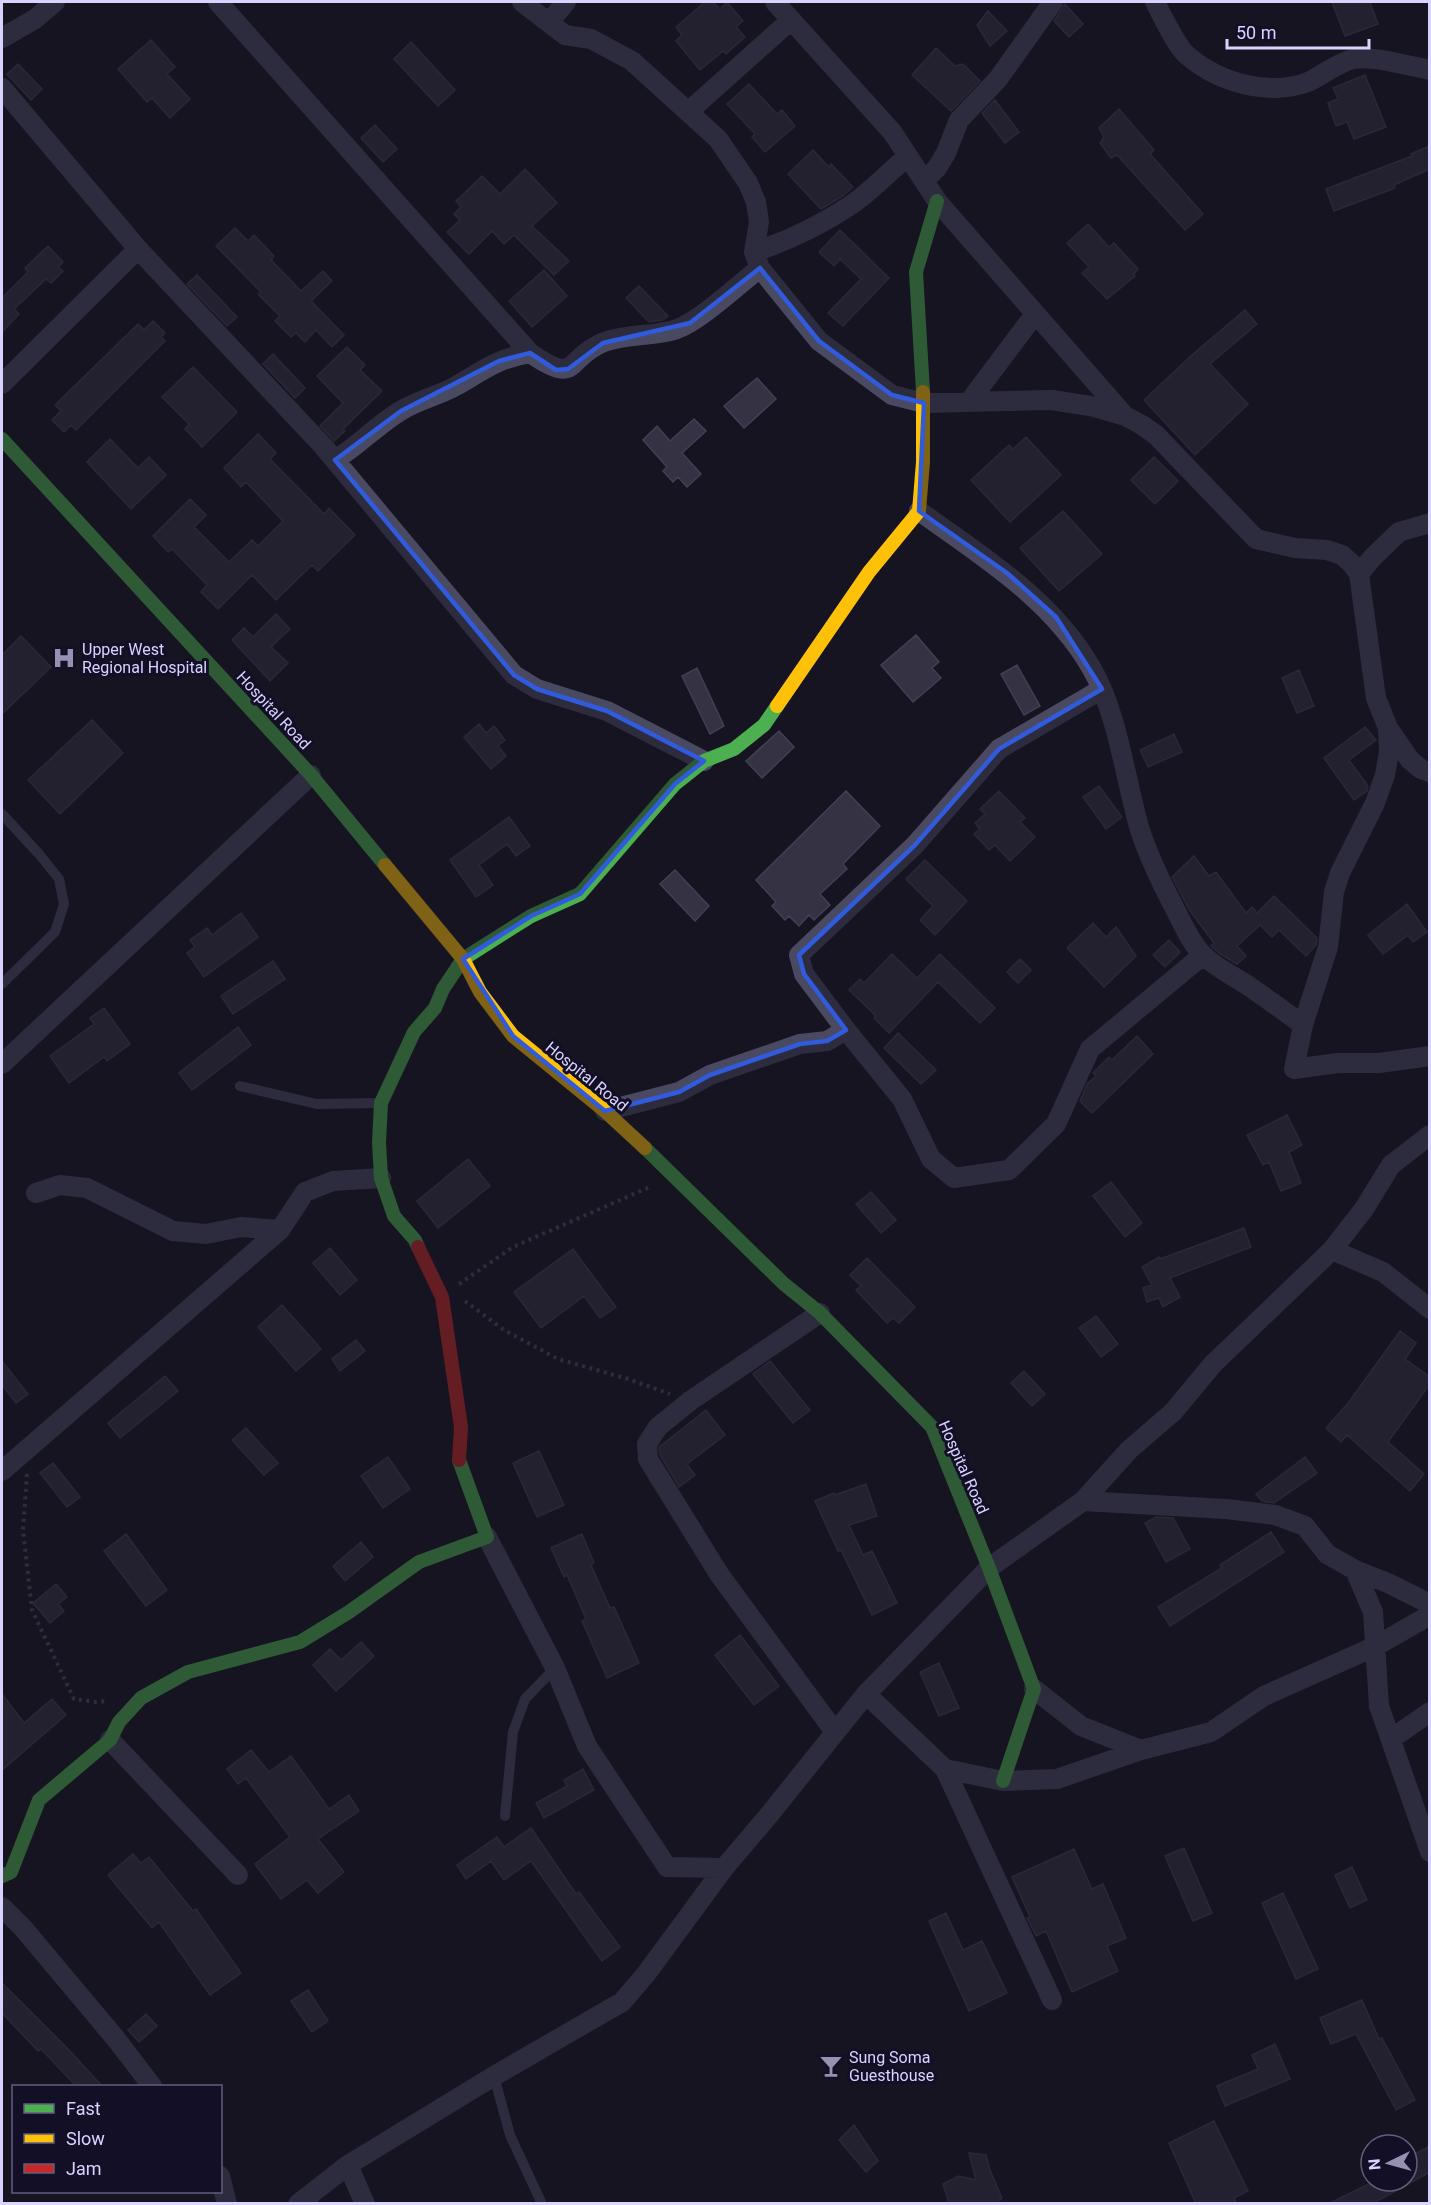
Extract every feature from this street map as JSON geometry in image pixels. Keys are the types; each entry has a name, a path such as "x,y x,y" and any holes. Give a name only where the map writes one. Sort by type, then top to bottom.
{"street":[{"path":"2,38 35,19 55,2"},
{"path":"218,2 530,353 556,370 568,369 591,349 603,343 615,339 662,333 690,323 757,260 779,244 852,204 908,156"},
{"path":"522,2 565,34 591,39 632,61 718,139 748,183 756,202 759,222 757,260 819,341 892,395 924,403 1052,400 1090,406 1125,416 1156,435 1256,539 1274,544 1327,550 1342,555 1359,574 1376,698 1388,728 1410,760 1427,776"},
{"path":"549,22 566,2"},
{"path":"775,2 892,133 937,201 1125,416"},
{"path":"924,181 937,168 946,153 959,120 998,79 1053,2"},
{"path":"1155,2 1186,55 1232,81 1252,86 1285,87 1307,82 1353,59 1381,60 1430,70"},
{"path":"688,112 791,20"},
{"path":"2,88 138,249 334,460 514,675 537,689 607,711 704,761"},
{"path":"724,1868 667,1867 586,1746 555,1668 487,1537 459,1463 460,1427 446,1294 416,1240 394,1216 381,1178 378,1142 381,1103 414,1032 435,1008 443,989 462,959 531,916 580,894 675,783 704,761 734,749 764,725 807,659 869,572 919,511 924,403 916,272 937,201"},
{"path":"2,384 138,249"},
{"path":"969,402 1035,314"},
{"path":"334,460 354,448 401,411 427,397 453,387 498,361 530,353"},
{"name":"Hospital Road","path":"2,439 311,775 462,959 480,993 513,1036 605,1111 675,1176 784,1284 820,1313 932,1427 989,1568 1034,1689"},
{"path":"919,511 1007,573 1056,617 1092,668 1102,689 1140,832 1165,891 1190,938 1203,955 1224,972 1243,982 1303,1025"},
{"path":"1359,574 1378,551 1400,532 1430,523"},
{"path":"1102,689 999,749 915,845 800,956 804,974 902,1099 932,1159 954,1178 1009,1170 1056,1124 1090,1049 1203,955"},
{"path":"1388,728 1389,752 1385,775 1376,803 1337,882 1328,947 1303,1025 1294,1069 1338,1062 1379,1063 1430,1056"},
{"path":"2,1064 311,775"},
{"path":"605,1111 679,1092 710,1075 800,1044 827,1041 846,1030"},
{"path":"298,2204 348,2165 494,2076 622,2002 646,1974 724,1868 866,1694 989,1568 1083,1501 1130,1450 1173,1412 1213,1364 1332,1250 1364,1209 1391,1165 1430,1135"},
{"path":"2,1471 280,1230 305,1192 333,1181 381,1178"},
{"path":"36,1193 60,1185 87,1188 173,1231 206,1234 241,1227 280,1230"},
{"path":"1332,1250 1383,1272 1430,1309"},
{"path":"820,1313 690,1401 658,1427 647,1444 648,1459 719,1574 835,1732"},
{"path":"1083,1501 1226,1509 1275,1515 1305,1526 1327,1554 1355,1570 1430,1604"},
{"path":"2,1876 11,1872 39,1800 110,1740 119,1722 141,1698 188,1672 300,1642 349,1612 419,1562 487,1537"},
{"path":"1355,1570 1373,1612 1379,1707 1430,1852"},
{"path":"945,1769 1003,1781 1057,1779 1141,1750 1211,1732 1264,1696 1376,1646 1430,1615"},
{"path":"1003,1781 1034,1689 1081,1726 1141,1750"},
{"path":"866,1694 945,1769 1052,2000"},
{"path":"1391,1739 1430,1712"},
{"path":"110,1740 237,1875"},
{"path":"2,1906 116,2039 151,2085"},
{"path":"348,2165 364,2204"},
{"path":"222,2184 227,2204"}],"lane":[{"path":"2,814 59,879 64,904 55,932 2,984"},
{"path":"240,1086 317,1104 381,1103"},
{"path":"505,1816 513,1732 525,1699 555,1668"},
{"path":"494,2076 510,2134 543,2204"}],"path":[{"path":"675,1176 513,1247 446,1294 504,1330 558,1359 628,1379 690,1401"},
{"path":"29,1447 23,1530 32,1610 74,1699 96,1702 141,1698"}],"highlighted area":[{"path":"760,268 819,341 892,395 924,403 919,511 1007,573 1056,617 1102,689 999,749 915,845 799,955 804,974 846,1030 827,1041 800,1044 710,1075 679,1092 605,1111 513,1036 463,959 531,916 580,894 675,784 704,761 607,711 537,689 514,675 335,460 401,411 499,361 530,353 556,370 568,369 603,343 690,323"}],"building":[{"path":"705,2 713,2 720,9 727,2 743,21 736,27 745,37 726,54 723,51 700,70 676,41 682,35 676,27"},
{"path":"1332,2 1370,2 1378,24 1345,36"},
{"path":"1065,4 1083,24 1069,37 1054,21"},
{"path":"988,11 1007,31 990,46 977,25"},
{"path":"151,40 175,67 167,74 190,99 170,118 152,98 147,102 118,69"},
{"path":"411,42 455,90 438,106 394,59"},
{"path":"936,48 955,66 963,64 980,81 951,111 912,75"},
{"path":"18,64 42,89 31,100 7,74"},
{"path":"1365,75 1386,127 1354,139 1347,122 1336,126 1328,103 1338,99 1333,88"},
{"path":"749,84 777,114 782,110 795,126 765,152 752,137 755,134 727,104"},
{"path":"995,100 1019,132 1005,143 982,113"},
{"path":"1119,109 1154,150 1150,154 1203,214 1185,230 1117,155 1111,158 1100,143 1104,137 1099,128"},
{"path":"375,125 397,149 383,162 361,138"},
{"path":"1430,146 1430,169 1394,185 1395,188 1334,211 1326,189 1412,156 1411,154"},
{"path":"813,150 829,167 831,164 853,187 821,209 788,174"},
{"path":"525,169 557,203 532,226 569,261 554,275 514,235 504,244 492,231 469,254 447,232 460,220 454,214 461,207 456,201 482,176 500,194"},
{"path":"1088,224 1109,247 1114,243 1138,269 1135,276 1107,299 1082,273 1089,267 1067,243"},
{"path":"235,228 248,241 254,235 274,256 271,260 301,291 323,271 332,281 311,301 344,335 332,347 316,330 305,342 296,333 291,337 275,321 280,316 258,294 261,292 216,246"},
{"path":"840,230 889,278 843,326 828,313 861,279 840,259 834,266 819,252"},
{"path":"48,246 63,262 58,267 63,271 51,283 46,279 14,309 19,314 2,332 2,295 3,297 28,272 25,268"},
{"path":"544,270 567,296 532,327 509,301"},
{"path":"197,275 237,317 227,326 187,284"},
{"path":"639,286 668,316 663,320 649,322 626,298"},
{"path":"1245,310 1257,324 1210,364 1248,404 1195,455 1144,400"},
{"path":"153,321 165,333 161,337 165,341 76,430 71,425 64,432 52,420 61,411 55,405 138,324 144,330"},
{"path":"347,347 365,365 360,370 382,391 343,429 345,431 334,441 320,426 343,403 317,376"},
{"path":"273,354 305,388 295,398 263,364"},
{"path":"193,367 237,412 202,447 185,429 189,424 162,397"},
{"path":"757,378 776,399 744,428 724,406"},
{"path":"694,419 706,431 682,453 701,474 687,487 678,477 673,482 663,471 667,467 643,440 657,426 670,441"},
{"path":"258,434 276,453 270,459 324,514 329,508 355,535 318,571 312,565 276,600 252,575 218,609 201,592 207,585 172,549 168,552 153,536 190,499 206,515 194,527 229,562 252,540 258,546 283,521 246,482 241,487 224,468"},
{"path":"1026,437 1061,475 1010,522 971,480 1009,445 1013,449"},
{"path":"110,439 138,468 149,457 166,475 131,509 87,462"},
{"path":"1154,457 1178,481 1155,504 1131,480"},
{"path":"1063,511 1102,554 1059,591 1020,548"},
{"path":"276,614 290,629 271,647 288,663 270,681 232,640 244,628 253,637"},
{"path":"916,635 939,662 932,668 941,678 913,702 881,665"},
{"path":"21,636 51,667 2,714 2,655"},
{"path":"1017,665 1040,706 1024,715 1001,674"},
{"path":"697,668 724,726 710,734 682,676"},
{"path":"1299,670 1314,706 1297,713 1282,678"},
{"path":"92,720 123,753 60,814 28,780"},
{"path":"479,724 486,733 494,726 505,740 498,746 506,756 491,769 464,737"},
{"path":"1365,727 1376,740 1349,760 1368,786 1367,791 1354,800 1324,758"},
{"path":"779,731 794,747 762,778 746,761"},
{"path":"1174,734 1182,752 1148,767 1140,750"},
{"path":"1099,786 1122,817 1106,829 1083,797"},
{"path":"846,791 880,826 843,864 847,869 820,894 830,905 814,920 809,915 799,926 789,916 785,920 772,906 776,902 756,880"},
{"path":"999,791 1025,818 1020,822 1035,837 1010,861 995,845 989,850 974,834 980,829 975,823 985,814 980,809"},
{"path":"509,817 530,846 516,856 507,844 479,865 493,885 476,897 450,860"},
{"path":"1194,856 1209,876 1216,872 1246,913 1252,907 1257,913 1274,896 1317,938 1316,945 1306,956 1279,930 1272,937 1260,925 1237,946 1246,956 1237,964 1220,954 1211,946 1214,943 1190,911 1172,877"},
{"path":"925,860 967,901 935,935 920,920 933,906 906,879"},
{"path":"675,870 709,906 695,921 660,884"},
{"path":"1407,904 1427,932 1413,942 1408,935 1383,954 1368,935"},
{"path":"241,913 258,937 204,977 187,953 195,947 190,940 207,928 212,935"},
{"path":"1093,923 1106,937 1116,927 1136,956 1104,987 1067,948"},
{"path":"1169,940 1180,952 1165,967 1153,955"},
{"path":"892,954 917,978 940,954 995,1008 980,1023 938,982 889,1033 874,1018 876,1016 849,990 860,979 864,983"},
{"path":"1020,959 1031,970 1018,983 1007,972"},
{"path":"273,961 285,979 233,1014 221,996"},
{"path":"104,1008 130,1044 107,1061 104,1057 69,1083 50,1056 94,1024 90,1018"},
{"path":"238,1027 251,1045 192,1090 179,1073"},
{"path":"898,1033 936,1070 921,1084 884,1048"},
{"path":"1137,1036 1153,1054 1092,1113 1080,1101 1087,1084 1096,1076 1093,1073 1109,1057 1112,1060"},
{"path":"1287,1115 1302,1145 1289,1152 1301,1183 1281,1191 1269,1162 1263,1165 1247,1135"},
{"path":"468,1159 490,1186 438,1228 417,1201"},
{"path":"1111,1182 1142,1223 1125,1237 1093,1196"},
{"path":"871,1192 896,1220 881,1233 856,1204"},
{"path":"1244,1228 1251,1247 1170,1278 1180,1297 1163,1307 1159,1298 1147,1302 1143,1288 1152,1285 1142,1267 1159,1257 1160,1259"},
{"path":"330,1248 357,1280 340,1295 313,1263"},
{"path":"573,1249 616,1307 600,1318 584,1296 541,1328 514,1292"},
{"path":"867,1258 915,1307 899,1323 893,1318 887,1323 856,1290 861,1286 850,1275"},
{"path":"282,1305 321,1349 296,1371 258,1327"},
{"path":"1096,1316 1118,1344 1101,1357 1079,1328"},
{"path":"1400,1331 1416,1343 1405,1359 1430,1377 1430,1384 1388,1442 1424,1474 1410,1491 1347,1435 1341,1442 1326,1428 1349,1402"},
{"path":"356,1340 365,1351 340,1371 332,1359"},
{"path":"2,1361 28,1394 16,1403 2,1385"},
{"path":"770,1361 810,1410 793,1423 753,1374"},
{"path":"1024,1371 1045,1394 1032,1406 1011,1383"},
{"path":"165,1376 178,1391 120,1438 108,1423"},
{"path":"706,1410 725,1435 687,1464 695,1475 679,1487 660,1455 659,1447"},
{"path":"246,1428 278,1463 264,1475 232,1440"},
{"path":"539,1451 564,1505 537,1517 513,1463"},
{"path":"388,1457 410,1489 383,1508 361,1476"},
{"path":"1305,1457 1317,1473 1274,1503 1262,1501 1256,1494"},
{"path":"53,1463 80,1497 67,1507 40,1473"},
{"path":"866,1484 877,1516 849,1525 863,1555 872,1551 897,1603 872,1615 815,1501"},
{"path":"1156,1517 1173,1518 1190,1549 1166,1562 1145,1523"},
{"path":"1271,1532 1284,1552 1170,1626 1158,1607 1222,1568 1220,1565"},
{"path":"126,1534 167,1590 146,1606 104,1551"},
{"path":"582,1534 594,1563 591,1565 610,1608 614,1607 639,1663 607,1678 582,1621 586,1619 567,1575 564,1577 551,1548"},
{"path":"361,1542 373,1557 345,1581 333,1566"},
{"path":"56,1584 67,1597 58,1604 64,1611 50,1623 33,1603"},
{"path":"740,1635 779,1686 754,1705 715,1655"},
{"path":"361,1642 374,1656 336,1691 313,1665 330,1649 341,1660"},
{"path":"939,1663 959,1708 939,1716 920,1672"},
{"path":"2,1694 24,1723 52,1699 66,1715 2,1770"},
{"path":"251,1750 269,1772 291,1756 329,1809 349,1795 359,1811 318,1839 344,1872 318,1893 307,1880 281,1899 255,1864 290,1837 246,1778 238,1784 227,1769"},
{"path":"583,1769 594,1790 544,1818 536,1803 567,1786 564,1780"},
{"path":"531,1828 576,1894 579,1892 620,1947 602,1961 531,1861 504,1880 491,1861 466,1879 457,1865 497,1837 504,1847"},
{"path":"1184,1848 1212,1913 1193,1921 1165,1856"},
{"path":"1074,1849 1092,1889 1103,1884 1126,1938 1107,1946 1118,1971 1072,1992 1046,1931 1036,1936 1012,1877"},
{"path":"133,1854 141,1863 149,1857 193,1911 196,1909 241,1973 210,1995 159,1922 152,1928 108,1875"},
{"path":"1352,1867 1367,1900 1350,1908 1335,1875"},
{"path":"1283,1893 1318,1969 1296,1979 1262,1903"},
{"path":"946,1913 963,1950 982,1941 1007,1993 969,2011 929,1921"},
{"path":"2,1983 101,2085 75,2085 2,2013"},
{"path":"308,1990 328,2021 312,2032 291,2001"},
{"path":"1362,2000 1379,2039 1382,2038 1415,2100 1396,2110 1356,2034 1331,2044 1320,2018"},
{"path":"146,2014 157,2026 139,2042 128,2030"},
{"path":"1275,2044 1290,2079 1225,2106 1217,2086 1258,2069 1252,2055"},
{"path":"1214,2121 1248,2191 1234,2198 1237,2204 1196,2204 1169,2143"},
{"path":"854,2125 878,2161 866,2172 839,2140"},
{"path":"1430,2146 1430,2172 1419,2178 1419,2152"},
{"path":"969,2153 986,2155 1002,2198 996,2204 949,2204 943,2184 959,2176 976,2180"},
{"path":"1359,2189 1359,2193 1392,2193 1372,2204 1328,2204"}],"traffic: fast":[{"path":"923,392 916,272 937,201"},
{"path":"2,439 311,775 385,865"},
{"path":"418,1247 415,1240 394,1216 381,1178 379,1142 381,1103 414,1032 435,1008 443,989 463,959 531,916 580,894 675,784 704,761 734,749 764,725 777,706"},
{"path":"645,1148 784,1284 820,1313 932,1427 989,1568 1034,1689 1003,1781"},
{"path":"2,1876 11,1872 39,1800 110,1740 119,1722 141,1698 188,1672 300,1642 349,1612 419,1562 487,1537 459,1460"}],"traffic: slow":[{"path":"777,706 869,572 919,511 923,462 923,392"},
{"path":"385,865 463,959 480,992 513,1036 605,1111 645,1148"}],"traffic: jam":[{"path":"418,1247 442,1297 461,1427 459,1460"}],"place":[{"name":"Upper West Regional Hospital","path":"64,658"},
{"name":"Sung Soma Guesthouse","path":"831,2066"}]}
